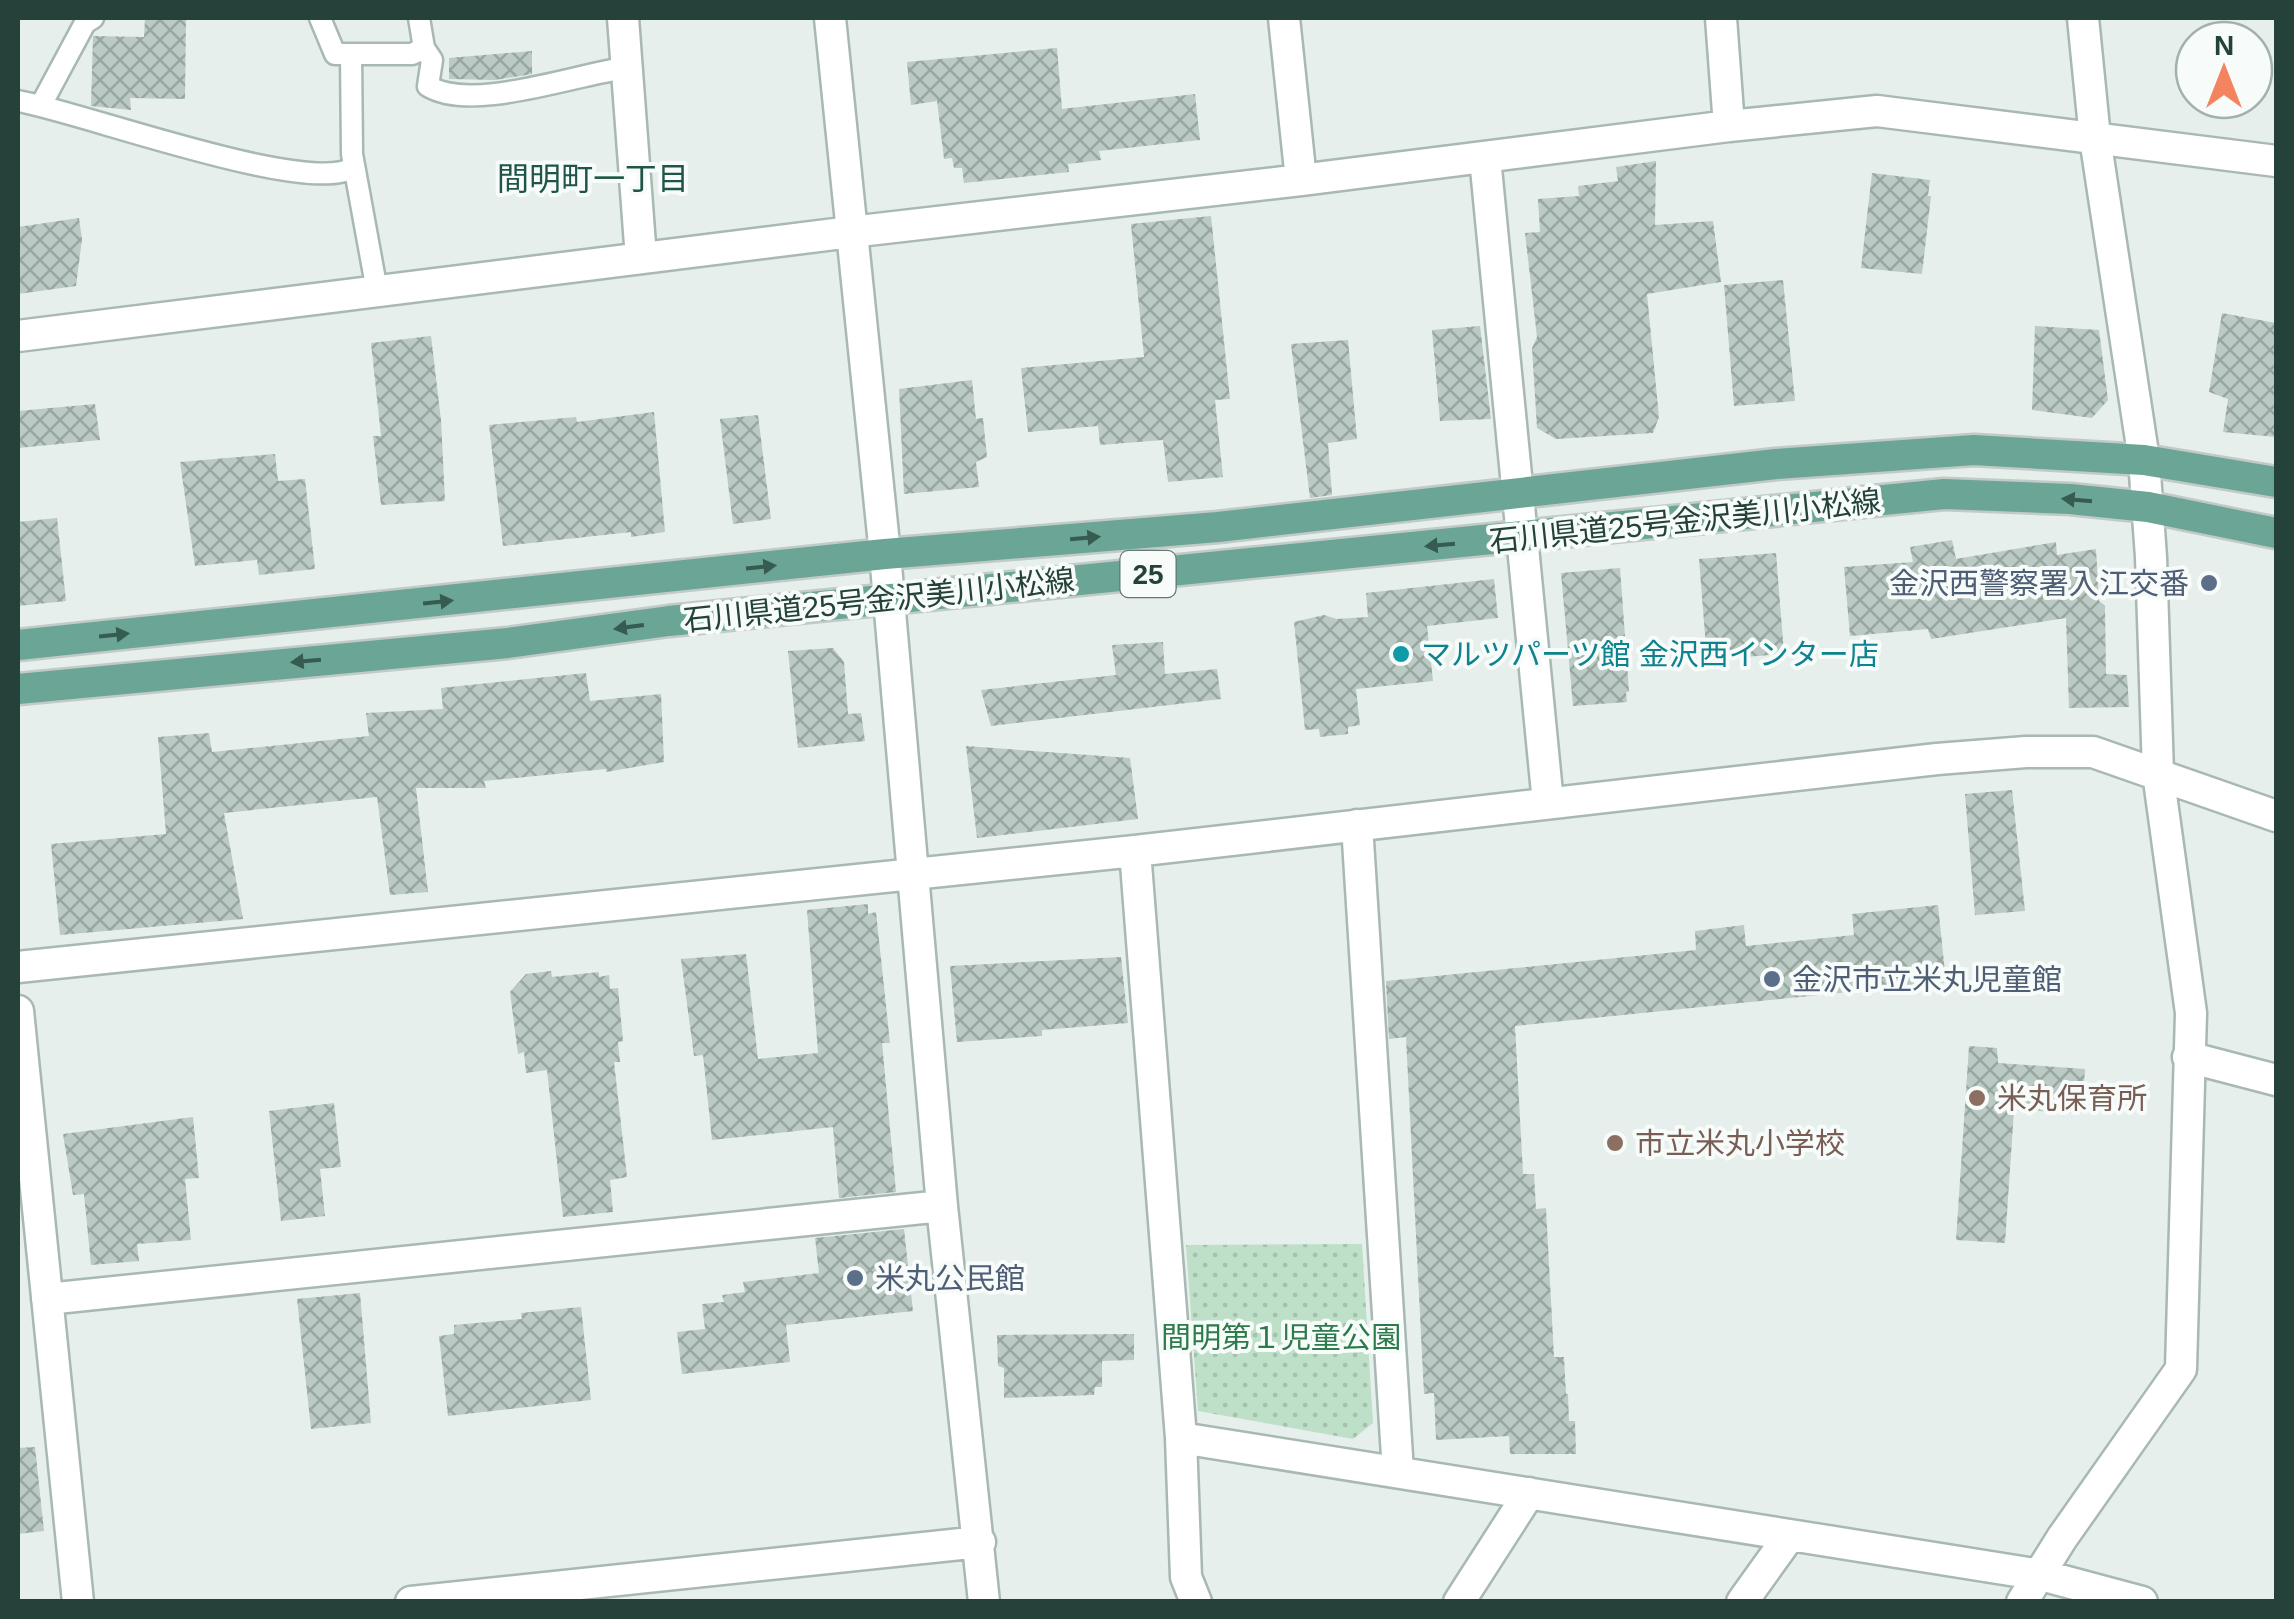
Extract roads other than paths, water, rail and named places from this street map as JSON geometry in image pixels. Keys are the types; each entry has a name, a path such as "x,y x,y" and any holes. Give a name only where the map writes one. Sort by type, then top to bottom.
{"main road":[{"name":"石川県道25号金沢美川小松線","path":"18,645 885,554 1218,527 1776,464 1974,450 2144,460 2276,482"},
{"name":"石川県道25号金沢美川小松線","path":"18,689 508,643 668,621 1944,494 2148,507 2276,533"}],"street":[{"path":"623,18 641,258"},
{"path":"830,18 885,554 942,1206 984,1602"},
{"path":"1284,18 1300,180"},
{"path":"1721,18 1729,126"},
{"path":"2022,1602 2180,1368 2191,1013 2158,773 2144,460 2095,138 2083,18"},
{"path":"18,336 850,232 1876,111 2276,161"},
{"path":"1485,158 1548,803"},
{"path":"18,968 2026,752 2093,752 2276,816"},
{"path":"1356,825 1398,1472"},
{"path":"1135,850 1181,1438 1186,1578 1196,1602"},
{"path":"18,1011 78,1602"},
{"path":"2188,1057 2276,1080"},
{"path":"47,1299 942,1206"},
{"path":"1181,1438 2041,1575 2142,1602"},
{"path":"1459,1602 1529,1494"},
{"path":"1742,1602 1790,1535"},
{"path":"411,1602 980,1542"}],"lane":[{"path":"41,105 85,24 93,18"},
{"path":"320,18 334,54 412,54 424,48"},
{"path":"420,18 424,48 432,60 428,86 444,96 528,91 589,72 626,68"},
{"path":"351,54 354,167 377,291"},
{"path":"18,102 293,172 344,174 354,167"}],"place":[{"name":"金沢西警察署入江交番","path":"2209,583"},
{"name":"マルツパーツ館 金沢西インター店","path":"1401,654"},
{"name":"金沢市立米丸児童館","path":"1772,979"},
{"name":"米丸保育所","path":"1977,1098"},
{"name":"市立米丸小学校","path":"1615,1143"},
{"name":"米丸公民館","path":"855,1278"}],"district":[{"name":"間明町一丁目","path":"593,179"}],"park label":[{"name":"間明第１児童公園","path":"1281,1337"}]}
